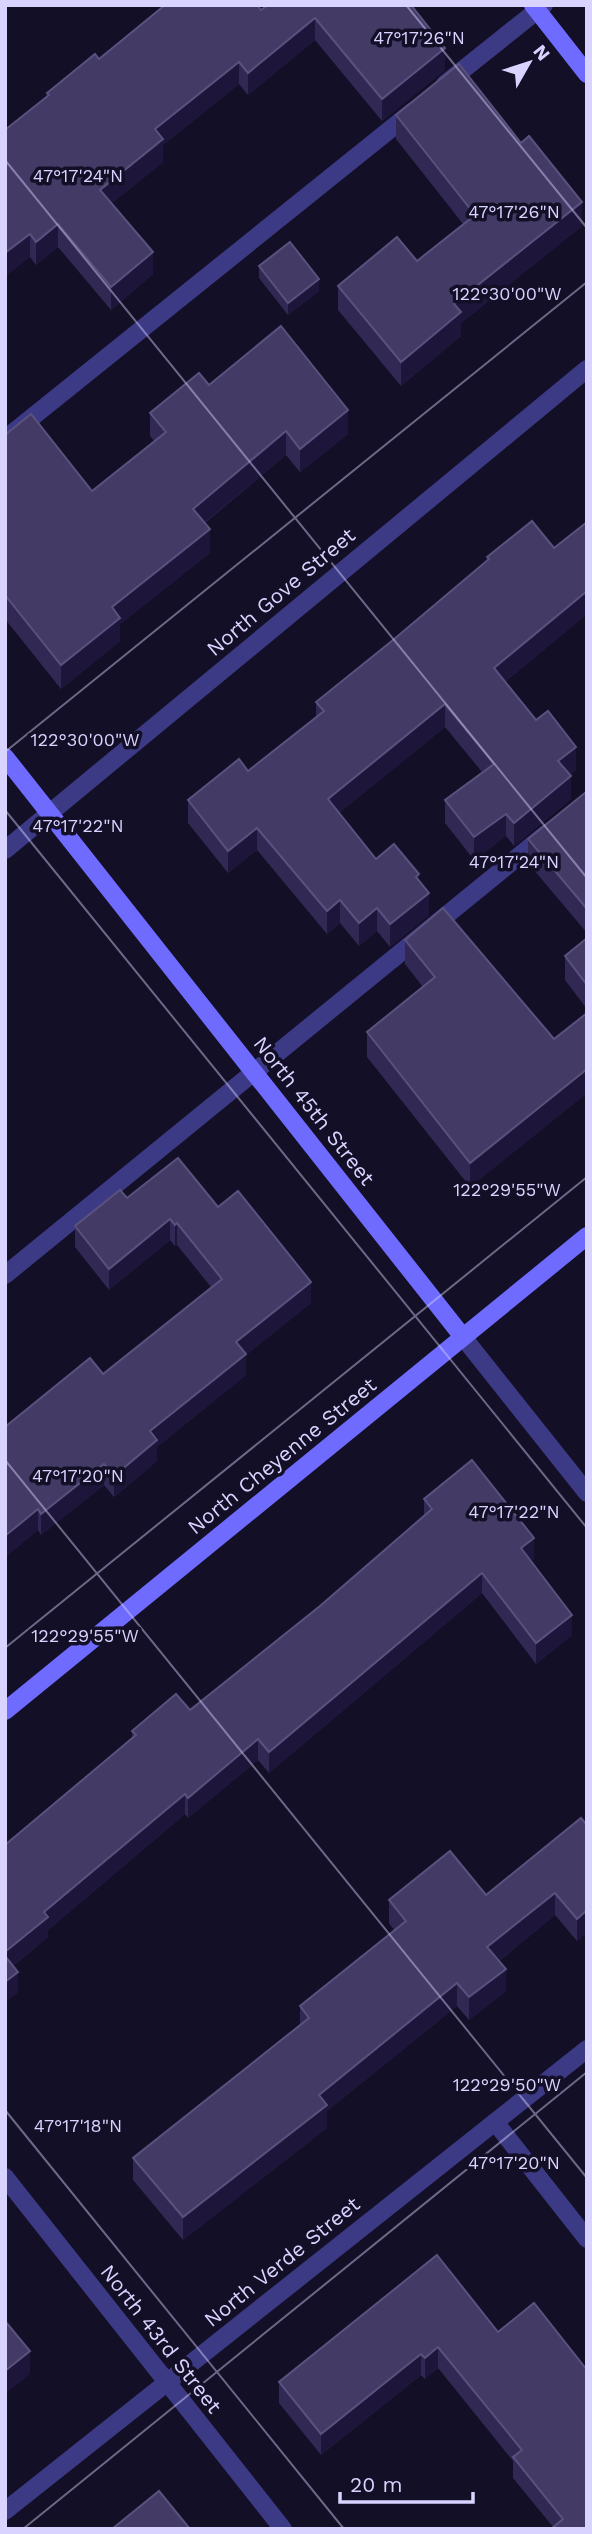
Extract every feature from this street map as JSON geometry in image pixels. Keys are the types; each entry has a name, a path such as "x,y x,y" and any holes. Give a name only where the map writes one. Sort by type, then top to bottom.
{"street":[{"path":"5,439 538,7 587,74"},
{"name":"North Gove Street","path":"5,850 587,369"},
{"name":"North 45th Street","path":"5,757 587,1493"},
{"path":"5,1275 555,827"},
{"name":"North Cheyenne Street","path":"5,1710 587,1236"},
{"name":"North Verde Street","path":"5,2511 587,2049"},
{"path":"495,2122 587,2239"},
{"name":"North 43rd Street","path":"5,2177 283,2529"}],"building":[{"path":"165,5 257,5 261,10 268,5 411,5 445,48 382,99 315,18 248,73 239,62 155,129 163,139 100,190 153,252 111,287 58,224 36,242 30,234 5,253 5,130 95,54 99,59"},
{"path":"459,64 521,143 529,136 582,202 454,304 461,312 401,362 338,286 397,237 417,261 475,215 396,115"},
{"path":"290,242 319,279 288,303 259,266"},
{"path":"281,326 348,410 300,449 286,431 193,509 210,529 112,607 120,618 61,665 5,595 5,435 31,414 92,491 166,432 150,413 199,373 209,385"},
{"path":"532,521 554,548 587,522 587,591 494,668 536,720 548,711 576,747 558,761 571,776 514,823 506,814 474,837 445,800 494,764 445,704 328,799 376,859 394,844 419,874 416,877 429,893 390,924 377,908 359,923 340,900 327,911 257,828 228,851 188,800 239,759 248,771 324,711 316,702"},
{"path":"587,793 587,909 528,839"},
{"path":"443,908 554,1039 587,1013 587,1069 470,1163 367,1032 435,977 405,940"},
{"path":"587,938 587,985 565,956"},
{"path":"178,1158 218,1207 238,1191 311,1282 236,1342 246,1354 150,1431 157,1440 114,1476 104,1464 41,1514 38,1509 5,1536 5,1427 90,1358 103,1374 222,1279 177,1223 175,1225 170,1219 109,1269 75,1226 120,1190 127,1198"},
{"path":"472,1460 534,1538 521,1548 572,1615 536,1643 482,1573 269,1752 258,1739 188,1798 185,1794 44,1912 48,1917 5,1952 5,1845 136,1735 132,1731 176,1694 190,1710 320,1606 432,1509 424,1499"},
{"path":"581,1818 587,1825 587,1910 577,1919 555,1893 487,1947 506,1969 469,1997 457,1983 319,2095 327,2105 183,2217 133,2158 309,2018 300,2006 406,1921 389,1900 450,1851 486,1895"},
{"path":"5,1956 18,1972 5,1982"},
{"path":"437,2255 498,2332 534,2303 587,2370 587,2529 551,2529 563,2519 513,2457 522,2450 438,2347 425,2358 421,2354 321,2434 279,2382"},
{"path":"5,2321 30,2351 5,2371"},
{"path":"159,2491 190,2529 112,2529"}]}
